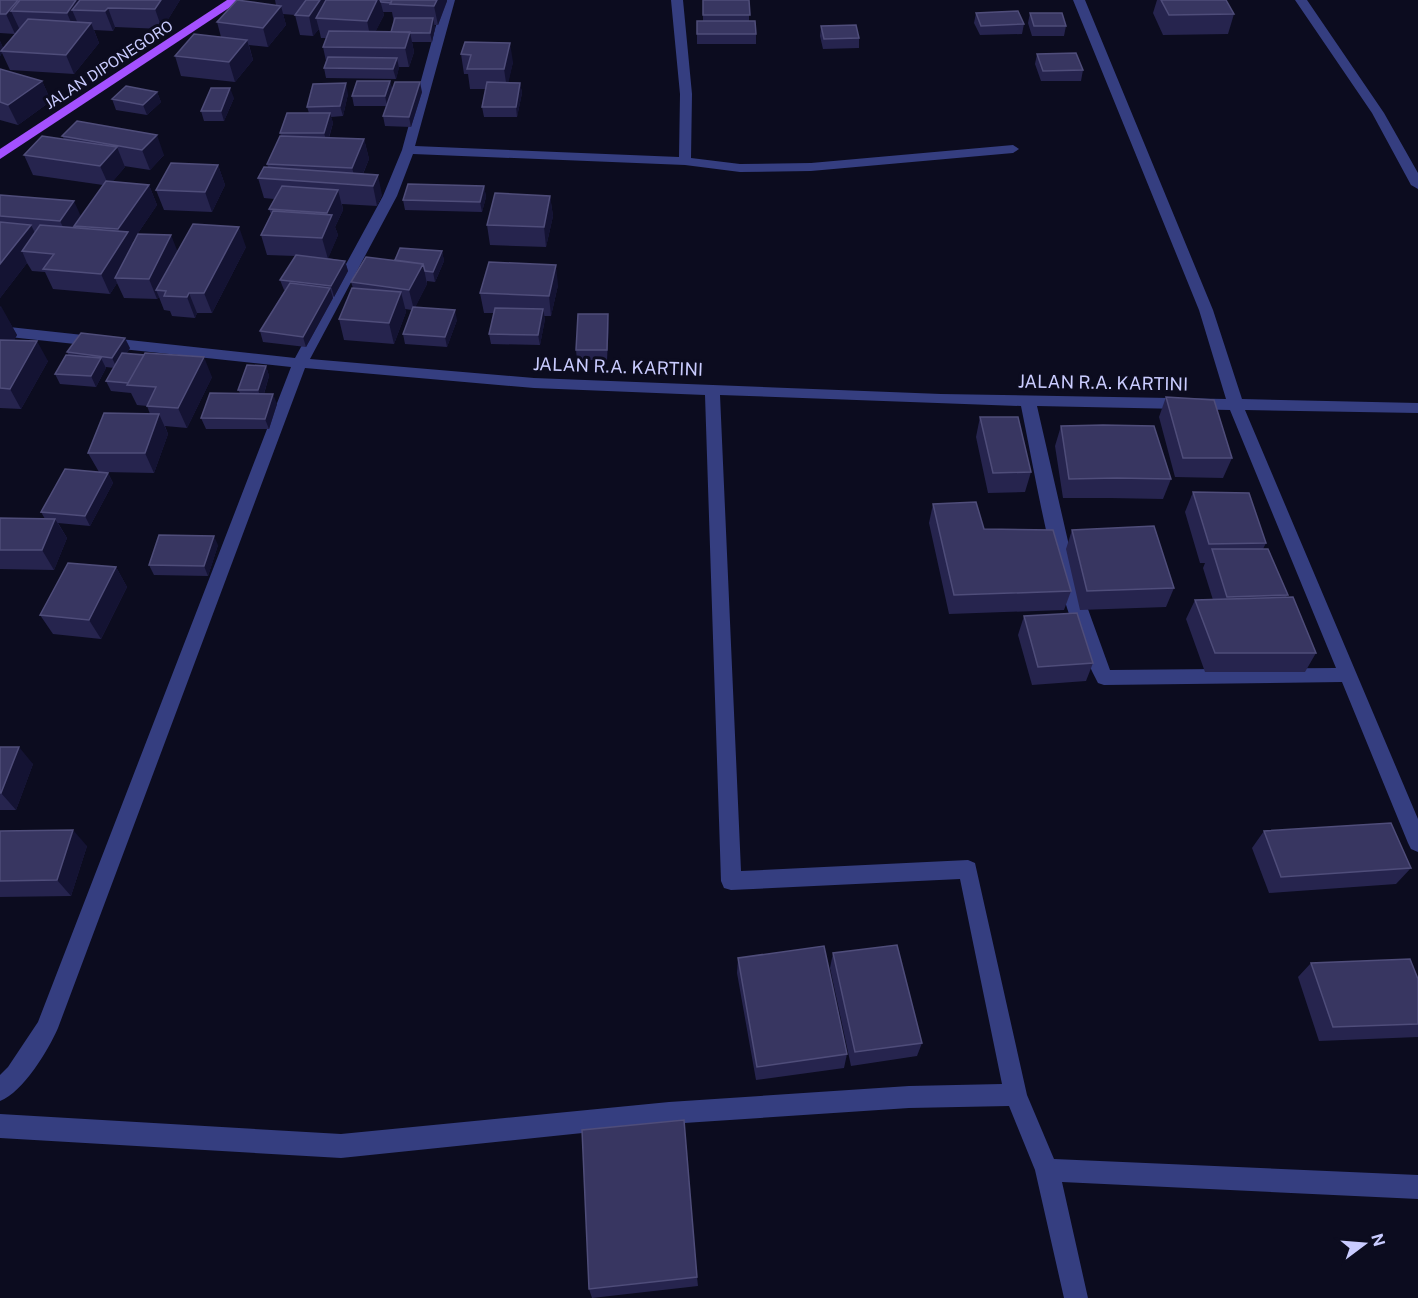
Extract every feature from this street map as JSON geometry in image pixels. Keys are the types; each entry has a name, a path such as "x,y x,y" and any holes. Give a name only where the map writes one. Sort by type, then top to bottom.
{"main road":[{"name":"JALAN DIPONEGORO","path":"0,155 235,0"}],"street":[{"path":"0,1090 16,1075 47,1028 300,363 390,196 408,150 449,0"},
{"path":"677,0 686,94 685,161"},
{"path":"1079,0 1206,310 1236,405 1418,843"},
{"path":"1301,0 1378,113 1418,185"},
{"path":"408,150 685,161 740,168 811,167 1013,149"},
{"name":"JALAN R.A. KARTINI","path":"0,331 300,363 534,383 1029,401 1418,408"},
{"path":"712,390 730,881 968,869 1016,1095 1047,1170 1076,1298"},
{"path":"1029,401 1056,538 1075,609 1104,678 1348,675"},
{"path":"0,1126 341,1146 669,1113 909,1096 1016,1095"},
{"path":"1047,1170 1418,1188"}],"building":[{"path":"0,0 18,0 6,14 0,14"},
{"path":"20,0 76,0 67,13 11,11"},
{"path":"80,0 161,0 155,9 72,10"},
{"path":"237,0 281,6 263,28 217,22"},
{"path":"306,0 320,0 309,16 295,15"},
{"path":"326,0 377,0 367,21 316,18"},
{"path":"380,0 392,0 391,3"},
{"path":"392,0 437,0 434,6 390,4"},
{"path":"703,0 749,0 750,15 703,15"},
{"path":"1161,0 1226,0 1234,14 1169,15"},
{"path":"1018,11 1024,24 981,26 976,13"},
{"path":"1030,13 1062,13 1066,26 1034,26"},
{"path":"395,18 433,18 430,33 391,32"},
{"path":"28,19 91,23 66,55 1,51"},
{"path":"697,21 755,21 756,34 697,34"},
{"path":"856,25 859,38 824,39 821,26"},
{"path":"329,31 410,32 405,48 323,47"},
{"path":"194,34 247,40 229,62 175,56"},
{"path":"465,42 510,43 504,69 467,69 471,55 461,54"},
{"path":"1076,53 1083,70 1043,71 1037,54"},
{"path":"328,57 397,58 393,69 324,68"},
{"path":"0,69 42,81 8,105 0,102"},
{"path":"357,81 390,81 385,96 352,96"},
{"path":"395,82 420,82 409,117 383,116"},
{"path":"487,82 520,83 516,107 482,107"},
{"path":"346,83 340,106 307,107 313,84"},
{"path":"126,86 157,92 143,105 112,99"},
{"path":"211,88 230,88 221,111 201,111"},
{"path":"287,113 330,113 324,133 280,133"},
{"path":"77,121 157,135 142,150 62,136"},
{"path":"42,136 117,147 100,166 24,155"},
{"path":"280,136 364,139 352,168 267,164"},
{"path":"171,163 218,165 205,192 156,190"},
{"path":"264,167 378,175 373,186 258,178"},
{"path":"106,181 149,185 118,229 74,226"},
{"path":"408,184 484,186 480,202 403,200"},
{"path":"282,186 338,190 327,213 269,209"},
{"path":"495,193 550,196 544,227 487,225"},
{"path":"0,195 74,201 60,221 0,216"},
{"path":"273,211 332,215 322,238 261,235"},
{"path":"0,222 31,225 0,264"},
{"path":"193,224 239,227 204,293 189,293 187,297 164,296 166,291 156,290"},
{"path":"40,225 128,232 101,274 43,269 54,254 22,251"},
{"path":"138,234 171,235 149,279 115,278"},
{"path":"400,248 442,251 433,272 425,271 423,264 395,260"},
{"path":"296,255 345,261 331,286 280,280"},
{"path":"366,257 423,264 409,290 351,282"},
{"path":"489,262 556,265 549,296 480,293"},
{"path":"290,283 330,288 303,337 260,331"},
{"path":"352,288 401,292 389,323 339,319"},
{"path":"413,307 455,310 445,337 403,334"},
{"path":"495,308 543,309 538,335 489,334"},
{"path":"578,314 608,314 607,350 576,350"},
{"path":"81,333 125,338 112,358 67,352"},
{"path":"0,340 37,341 10,389 0,388"},
{"path":"122,353 144,355 128,383 106,381"},
{"path":"145,353 204,357 178,408 147,406 156,387 127,385"},
{"path":"66,355 101,358 91,376 55,374"},
{"path":"247,365 266,366 258,390 238,390"},
{"path":"210,393 273,394 265,419 201,418"},
{"path":"1166,397 1214,400 1232,458 1183,458"},
{"path":"104,413 159,414 145,453 88,453"},
{"path":"980,417 1018,417 1031,472 993,473"},
{"path":"1061,426 1154,426 1171,479 1069,479"},
{"path":"65,469 108,473 85,516 41,512"},
{"path":"1193,492 1249,493 1266,543 1209,544"},
{"path":"976,502 984,529 1053,530 1071,591 954,595 933,504"},
{"path":"0,518 55,519 42,550 0,550"},
{"path":"1154,526 1174,588 1087,591 1072,530"},
{"path":"159,535 214,536 204,566 149,565"},
{"path":"1212,549 1268,549 1288,595 1227,597"},
{"path":"68,563 116,567 89,620 40,615"},
{"path":"1293,597 1316,653 1215,653 1195,600"},
{"path":"1077,613 1093,663 1038,667 1024,616"},
{"path":"0,747 19,747 1,793 0,793"},
{"path":"1391,823 1411,868 1281,877 1264,831"},
{"path":"73,830 57,880 0,881 0,831"},
{"path":"897,945 922,1043 855,1052 833,953"},
{"path":"824,946 847,1054 757,1067 738,958"},
{"path":"1410,959 1418,979 1418,1024 1333,1027 1311,963"},
{"path":"684,1120 697,1277 589,1289 582,1130"}]}
